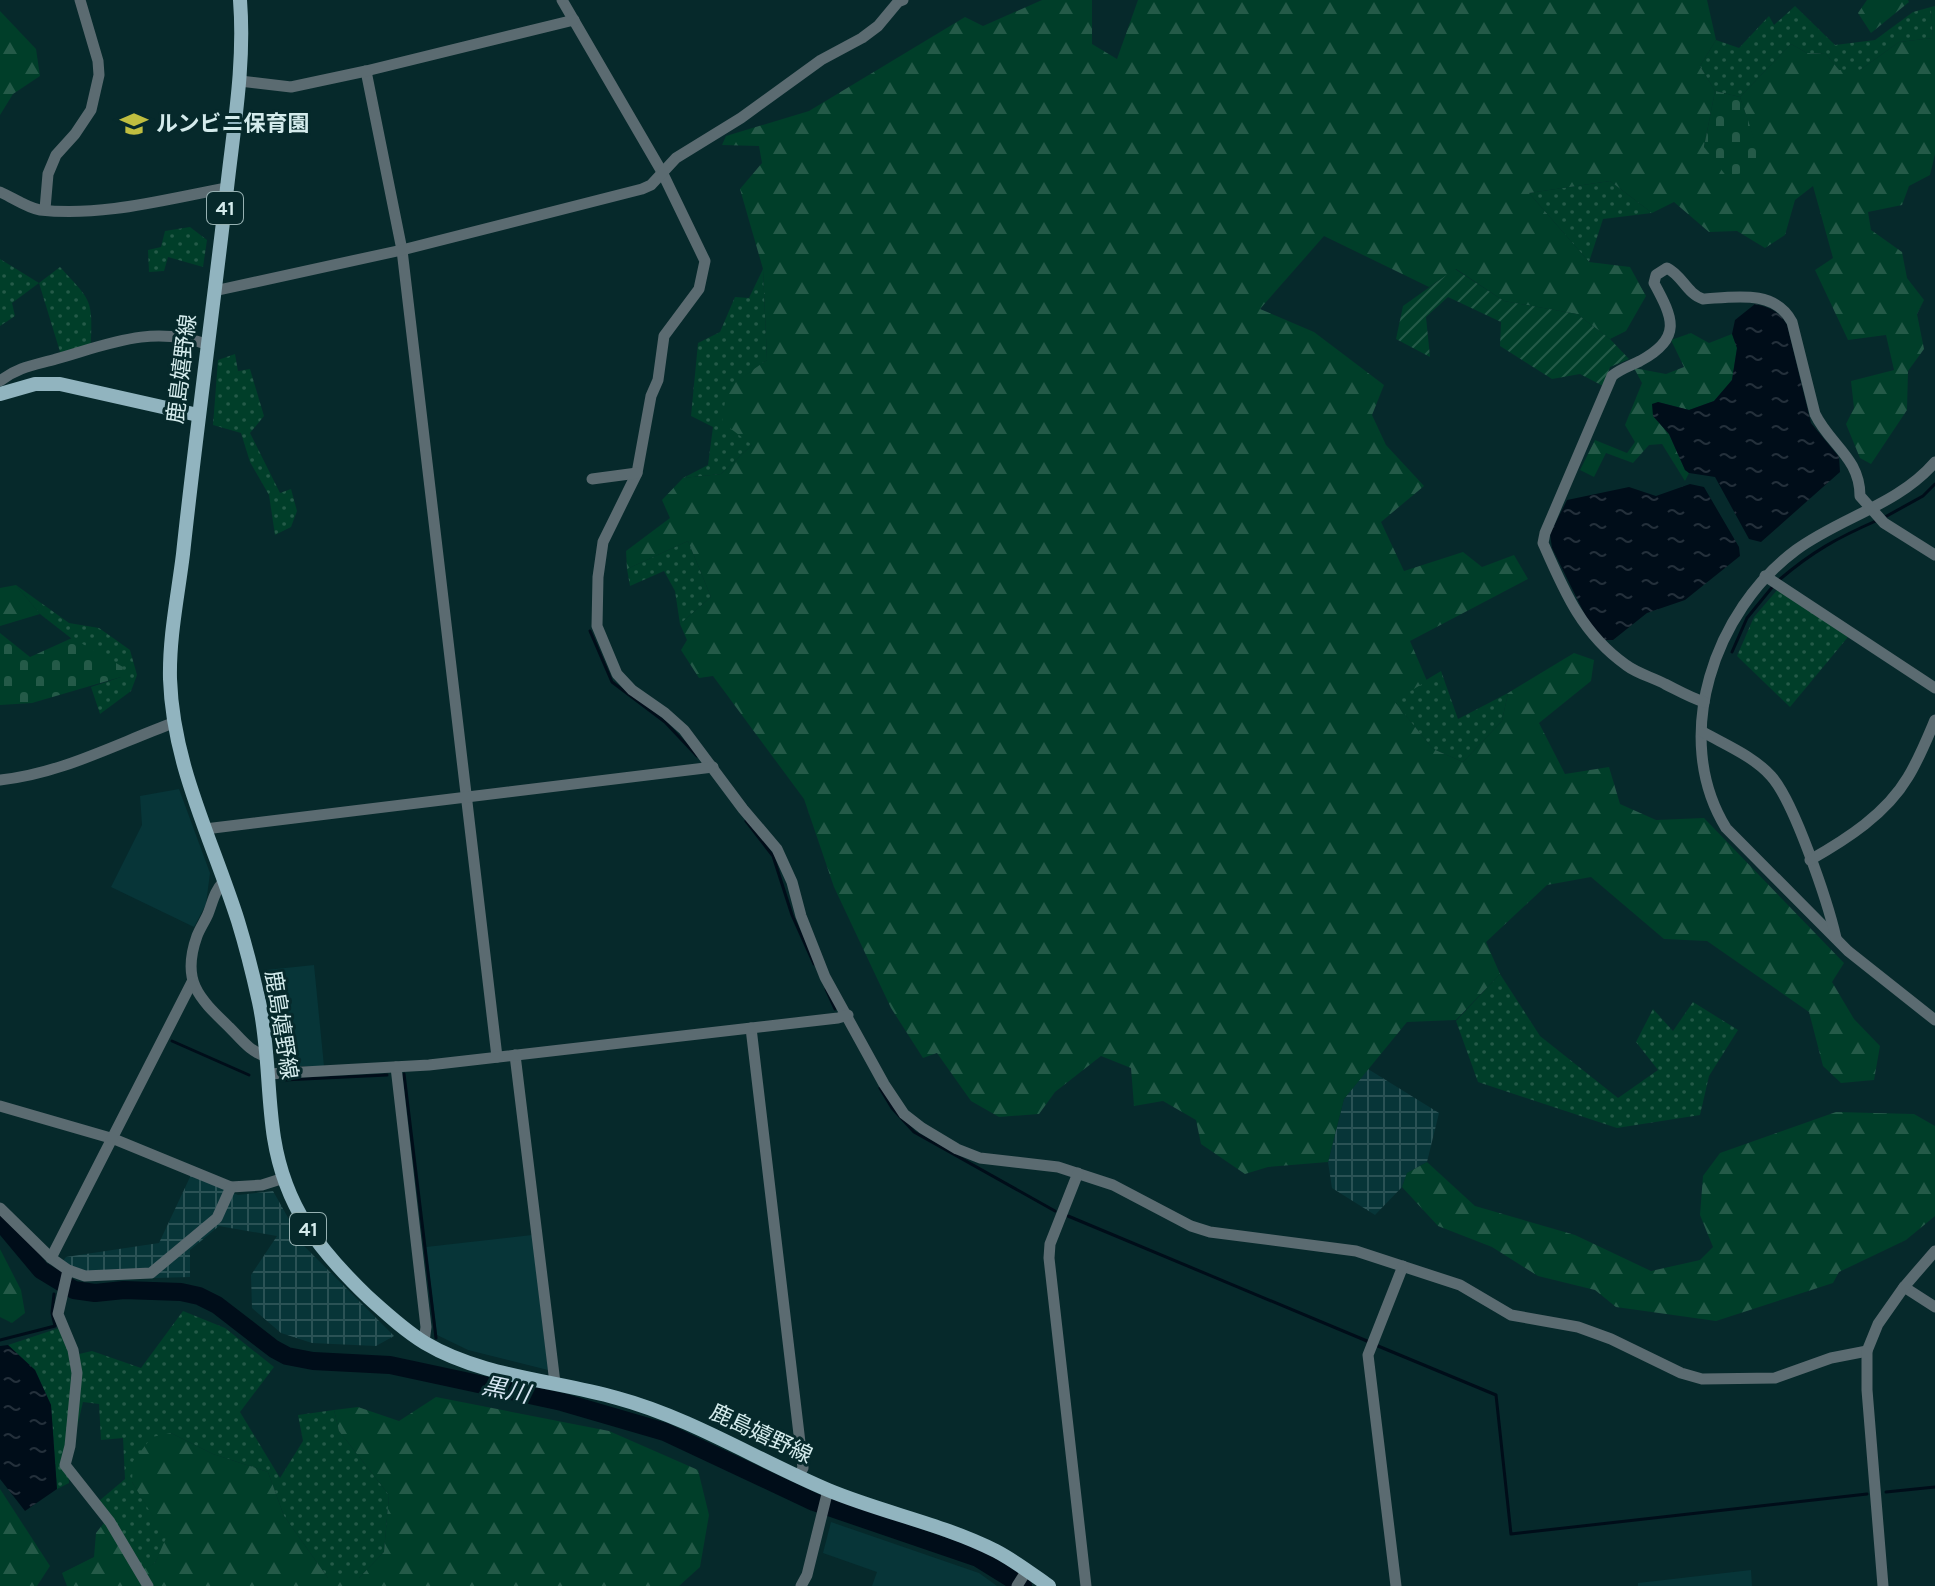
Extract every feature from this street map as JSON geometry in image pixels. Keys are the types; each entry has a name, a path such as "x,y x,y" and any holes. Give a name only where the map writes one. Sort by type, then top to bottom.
{"main road":[{"name":"鹿島嬉野線","path":"240,0 240,81 170,657 173,723 192,799 224,881 251,966 261,1009 275,1144 298,1212 314,1240 336,1267 400,1327 448,1356 485,1368 621,1399 670,1416 828,1490 967,1538 998,1552 1049,1586"},
{"path":"0,394 35,384 60,384 198,415"}],"street":[{"path":"45,209 48,174 56,155 91,110 99,75 98,61 80,0"},
{"path":"562,0 662,172 705,261 699,289 664,336 658,380 651,396 637,473 603,542 598,577 597,626 617,674 632,690 684,730 777,849 792,882 801,916 825,977 904,1114 957,1149 980,1158 1058,1167 1078,1173 1113,1185 1191,1226 1210,1232 1341,1249 1403,1266 1460,1285 1511,1315 1578,1327 1611,1339 1681,1373 1702,1379 1775,1378 1831,1358 1867,1351"},
{"path":"214,291 402,250 622,196 651,185 676,158 741,118 821,60 862,38 903,0"},
{"path":"240,81 291,87 574,20"},
{"path":"366,71 402,250 497,1057"},
{"path":"0,192 38,210 87,212 227,188"},
{"path":"1704,702 1681,694 1627,666 1594,639 1583,625 1543,543 1612,376 1644,359 1667,340 1672,324 1670,312 1654,283 1656,275 1667,268 1675,272 1695,296 1703,299 1752,296 1777,304 1787,312 1815,414 1821,426 1856,468 1860,496 1884,523 1935,555"},
{"path":"0,381 17,368 120,339 159,336 189,338 206,344"},
{"path":"1935,462 1920,479 1897,495 1827,530 1765,576 1737,613 1714,660 1704,702 1703,732 1705,779 1712,805 1726,828 1836,939 1935,1020"},
{"path":"592,479 637,473"},
{"path":"1765,576 1935,688"},
{"path":"1810,860 1861,828 1888,802 1907,778 1935,720"},
{"path":"0,780 56,769 173,723"},
{"path":"1703,732 1745,755 1769,773 1782,789 1836,939"},
{"path":"205,829 713,767"},
{"path":"224,881 214,891 197,936 189,968 192,982 202,1001 255,1053 267,1057"},
{"path":"51,1258 192,982"},
{"path":"268,1074 396,1067 497,1057 848,1015"},
{"path":"751,1028 803,1468 799,1475"},
{"path":"515,1055 555,1383"},
{"path":"396,1067 426,1327 424,1342"},
{"path":"0,1106 114,1139 231,1187 262,1185 284,1178"},
{"path":"1078,1173 1050,1244 1049,1258 1086,1586"},
{"path":"0,1208 68,1272 85,1276 151,1273 217,1218 231,1187"},
{"path":"1883,1586 1867,1390 1867,1351 1878,1324 1935,1251"},
{"path":"1396,1586 1368,1355 1403,1266"},
{"path":"68,1272 58,1314 73,1350 77,1373 70,1446 65,1465 110,1522 148,1586"},
{"path":"1904,1287 1935,1307"},
{"path":"801,1586 807,1575 828,1490"},
{"path":"1017,1586 1027,1570"}],"shaded area":[{"path":"179,789 210,873 206,904 194,927 111,887 142,825 140,796"},
{"path":"314,965 324,1066 280,1066 266,970"},
{"path":"1368,1069 1439,1113 1427,1162 1407,1173 1402,1187 1375,1215 1332,1188 1328,1162 1344,1099"},
{"path":"191,1175 238,1195 273,1191 304,1246 394,1336 376,1346 312,1343 281,1333 252,1308 251,1275 277,1236 219,1226 190,1250 190,1277 84,1280 58,1267 66,1257 159,1243"},
{"path":"532,1235 548,1370 468,1350 437,1335 426,1247"},
{"path":"831,1522 979,1573 997,1586 872,1586 877,1572 823,1553"},
{"path":"1751,1570 1752,1586 1638,1586 1638,1583"}],"green space":[{"path":"1042,0 1092,0 1092,44 1117,59 1138,0 1707,0 1716,40 1700,66 1715,91 1704,147 1763,167 1740,97 1791,44 1807,53 1826,54 1839,70 1860,70 1899,42 1933,38 1931,7 1935,6 1935,154 1930,175 1909,186 1902,205 1868,212 1871,230 1902,252 1907,278 1924,300 1917,314 1924,349 1908,371 1907,410 1871,464 1860,458 1846,424 1854,408 1851,381 1894,370 1886,335 1848,340 1815,270 1833,258 1813,186 1795,200 1785,235 1765,248 1737,231 1709,232 1674,202 1652,213 1610,181 1529,193 1589,262 1630,267 1646,296 1626,331 1610,339 1577,314 1504,301 1456,269 1429,287 1324,236 1260,309 1314,332 1384,385 1372,415 1386,445 1424,486 1381,522 1404,571 1463,552 1482,567 1514,555 1528,579 1410,641 1427,681 1394,701 1433,749 1463,762 1502,721 1508,693 1574,653 1594,660 1591,681 1539,723 1565,774 1609,767 1620,804 1656,820 1704,818 1844,963 1832,982 1854,1019 1880,1046 1874,1080 1841,1083 1823,1066 1809,1012 1707,941 1664,939 1591,877 1547,885 1486,942 1500,974 1456,1020 1407,1022 1344,1099 1328,1162 1268,1167 1245,1174 1201,1144 1196,1120 1163,1101 1134,1106 1131,1068 1101,1056 1055,1092 1039,1114 999,1117 971,1101 937,1053 923,1058 891,1008 834,887 804,799 713,676 699,678 681,650 687,640 680,624 711,597 688,541 627,569 626,551 670,518 662,500 683,478 721,474 752,445 722,422 727,388 767,360 763,269 740,189 762,163 759,146 722,145 726,136 809,111 965,17 983,26"},
{"path":"1867,0 1909,2 1871,33 1858,13"},
{"path":"1795,6 1835,45 1875,40 1913,12 1931,7 1933,38 1899,42 1860,70 1839,70 1826,54 1807,53 1791,44 1740,97 1715,91 1700,66 1716,40 1739,48 1769,16 1774,25"},
{"path":"0,11 36,49 40,76 13,94 0,115"},
{"path":"1715,91 1740,97 1764,167 1727,177 1704,147"},
{"path":"1610,181 1652,213 1603,219 1589,262 1529,193"},
{"path":"190,227 207,240 203,267 168,257 164,271 149,272 148,250 161,247 165,231"},
{"path":"0,259 39,283 12,303 15,316 0,326"},
{"path":"60,267 84,294 90,309 91,345 61,355 39,283"},
{"path":"763,269 767,360 728,388 752,445 721,474 683,478 708,465 713,427 691,416 698,343 720,332 735,297 749,298"},
{"path":"1455,269 1504,301 1577,314 1610,339 1629,359 1610,367 1603,386 1580,374 1552,379 1500,346 1501,322 1448,297 1426,317 1430,357 1396,339 1403,306"},
{"path":"1691,333 1709,343 1732,334 1737,348 1732,380 1714,401 1689,410 1658,402 1653,416 1669,434 1689,473 1685,481 1662,444 1649,445 1633,463 1606,453 1594,477 1580,470 1595,440 1627,453 1635,442 1625,425 1642,383 1634,368 1666,374 1684,367 1671,340"},
{"path":"235,354 238,371 250,369 264,416 250,433 280,493 291,489 297,511 291,527 275,535 269,495 250,462 241,433 213,425 218,360"},
{"path":"688,541 711,597 680,624 675,591 664,571 630,586 627,569"},
{"path":"16,585 69,623 99,628 130,650 137,675 131,691 100,714 91,687 121,677 40,614"},
{"path":"16,585 40,614 0,626 0,588"},
{"path":"1778,589 1848,637 1790,707 1737,656 1754,617"},
{"path":"0,633 30,657 72,638 123,667 121,677 32,703 0,705"},
{"path":"1441,671 1458,719 1508,693 1502,721 1463,762 1433,749 1393,700"},
{"path":"1500,974 1540,1036 1618,1098 1658,1070 1636,1042 1653,1009 1673,1031 1693,1002 1738,1030 1709,1076 1700,1115 1617,1128 1478,1082 1456,1021"},
{"path":"1836,1112 1914,1114 1935,1126 1935,1216 1906,1240 1839,1272 1833,1283 1716,1321 1616,1307 1595,1290 1538,1276 1492,1247 1438,1226 1402,1187 1407,1173 1427,1162 1475,1206 1575,1235 1651,1271 1700,1260 1713,1247 1700,1215 1703,1176 1720,1153"},
{"path":"0,1249 21,1290 25,1313 12,1323 0,1317"},
{"path":"183,1311 225,1328 274,1367 240,1412 280,1478 303,1441 298,1415 334,1410 339,1431 389,1495 384,1552 359,1578 328,1578 284,1516 268,1472 213,1454 171,1433 132,1482 167,1538 155,1563 142,1571 99,1501 125,1479 123,1438 101,1440 99,1404 83,1402 68,1465 69,1483 57,1489 51,1405 35,1370 8,1345 65,1326 79,1354 92,1351 141,1368"},
{"path":"436,1397 609,1431 698,1470 709,1515 700,1567 679,1586 67,1586 62,1573 94,1557 96,1533 111,1514 142,1570 155,1563 166,1538 132,1482 133,1461 152,1437 171,1433 213,1454 268,1472 284,1516 328,1578 359,1578 384,1552 389,1495 339,1431 334,1410 358,1407 399,1421"},
{"path":"0,1489 50,1566 37,1586 0,1586"}],"water":[{"path":"1755,304 1774,311 1787,325 1811,423 1839,457 1840,472 1761,542 1749,539 1715,477 1685,470 1669,434 1653,416 1652,404 1658,402 1689,410 1714,401 1732,380 1737,348 1732,334 1735,320"},
{"path":"1690,484 1704,487 1739,547 1740,556 1685,600 1647,613 1613,640 1604,640 1589,623 1552,548 1550,534 1567,500 1629,487 1656,496"},
{"path":"8,1345 35,1370 51,1405 57,1489 25,1511 0,1479 0,1346"}],"waterway":[{"path":"1885,517 1923,496 1935,484"},
{"path":"1779,580 1826,546 1878,520"},
{"path":"1732,652 1747,618 1774,585"},
{"path":"590,631 612,682 665,722 697,756"},
{"path":"746,821 773,856 792,915 814,964"},
{"path":"826,989 835,1009"},
{"path":"172,1041 249,1075"},
{"path":"404,1074 436,1338"},
{"path":"283,1080 387,1075"},
{"path":"880,1088 892,1108 914,1132 1055,1211"},
{"path":"1068,1216 1367,1341"},
{"name":"黒川","path":"0,1221 41,1270 74,1290 95,1293 124,1290 181,1292 199,1296 217,1305 287,1356 313,1361 390,1365 562,1402 665,1432 814,1502 978,1558 1023,1586"},
{"path":"0,1340 55,1326 52,1313 54,1294"},
{"path":"1378,1346 1496,1395 1511,1534 1867,1494"},
{"path":"1886,1492 1935,1487"}],"place":[{"name":"ルンビニ保育園","path":"134,124"}]}
